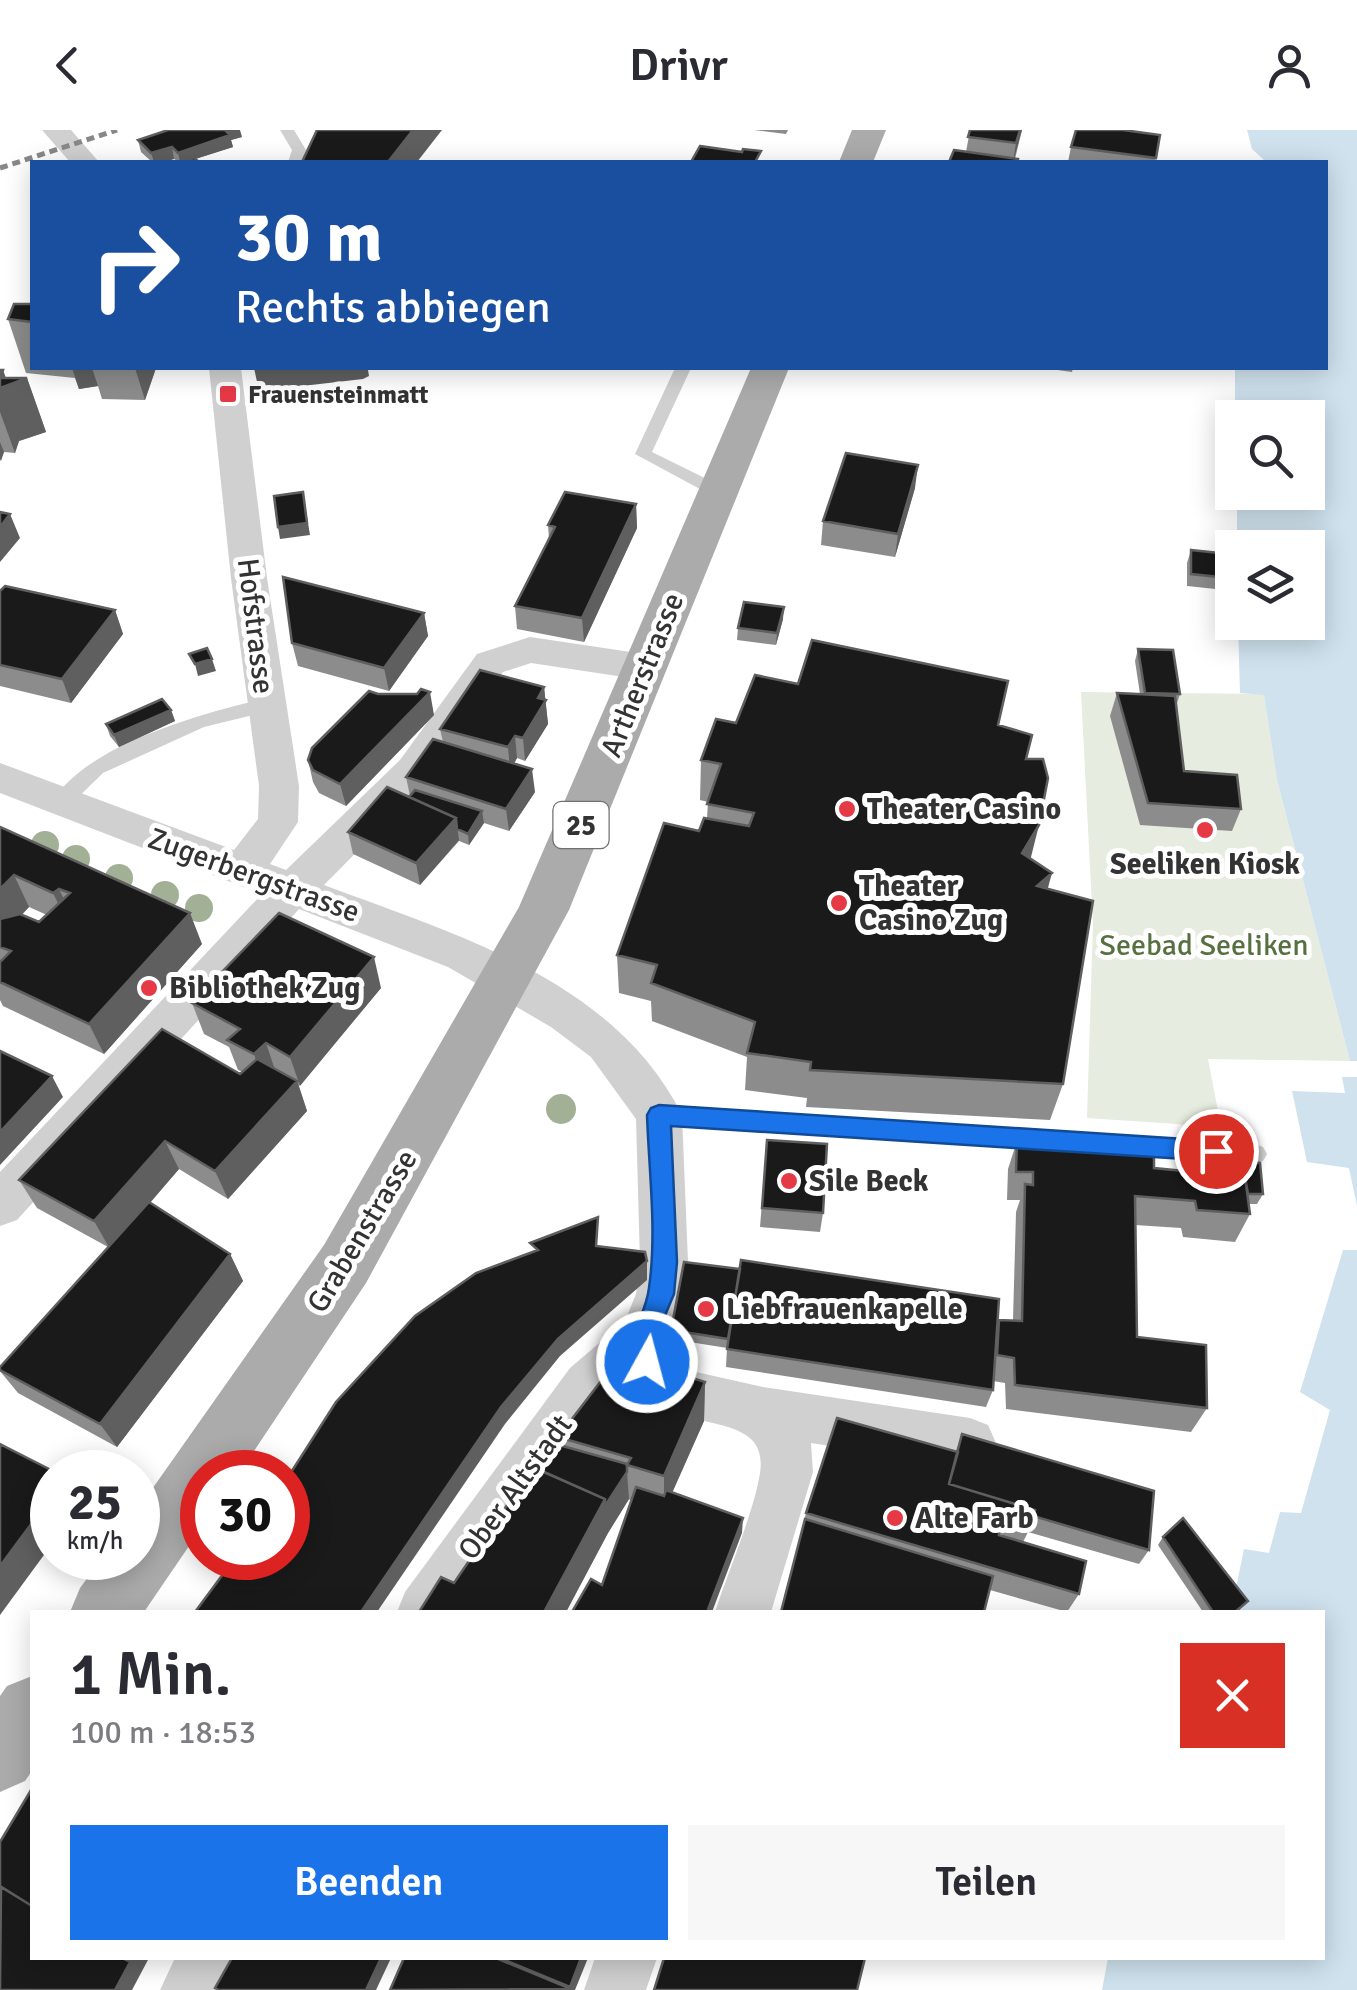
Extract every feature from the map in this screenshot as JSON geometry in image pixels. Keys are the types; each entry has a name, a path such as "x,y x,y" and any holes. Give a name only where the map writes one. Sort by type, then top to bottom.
{"main road":[{"path":"857,160 870,130"},
{"name":"Artherstrasse","path":"505,978 563,870 769,370"},
{"name":"Grabenstrasse","path":"219,1450 345,1264 505,978"},
{"name":"Grabenstrasse","path":"105,1610 180,1505"},
{"path":"0,1756 30,1714"}],"street":[{"path":"58,133 82,160"},
{"name":"Hofstrasse","path":"224,370 279,786 278,822 241,872"},
{"path":"0,1205 291,890 414,770 490,663 530,650 644,667"},
{"name":"Zugerbergstrasse","path":"0,777 241,872 422,937 505,978"},
{"path":"505,978 607,1044 659,1115"},
{"name":"Ober Altstadt","path":"427,1610 588,1385 643,1337 661,1294 664,1262 659,1115"},
{"path":"643,1337 647,1362 683,1394 763,1411 970,1444"},
{"path":"744,1610 788,1472 785,1438 763,1411"},
{"path":"191,1990 209,1960"},
{"path":"614,1990 625,1960"}],"lane":[{"path":"287,130 299,150 296,160"},
{"path":"682,370 643,454 717,491"},
{"path":"62,801 96,768 200,721 266,705"},
{"path":"659,1115 1256,1154"}],"green space":[{"name":"Seebad Seeliken","path":"1081,692 1264,694 1277,780 1350,1061 1208,1059 1221,1127 1087,1118 1093,925"}],"water":[{"path":"1247,130 1357,130 1357,1061 1350,1061 1277,780 1264,695 1240,693 1238,640 1325,640 1325,530 1237,530 1237,510 1325,510 1325,400 1235,400 1235,370 1328,370 1328,160 1264,160 1252,149"},
{"path":"1342,1077 1357,1077 1357,1206 1349,1168 1307,1162 1292,1091 1345,1093"},
{"path":"1343,1250 1357,1250 1357,1990 1102,1990 1108,1960 1325,1960 1325,1610 1231,1610 1244,1549 1269,1553 1280,1512 1301,1513 1330,1410 1300,1392"}],"building":[{"path":"168,130 225,130 230,135 178,153 172,147 151,153 138,140"},
{"path":"317,130 413,130 390,160 303,160"},
{"path":"970,130 1020,130 1016,143 968,137"},
{"path":"1076,130 1160,135 1156,158 1071,147"},
{"path":"700,146 761,151 756,160 692,160"},
{"path":"954,150 1018,159 1018,160 950,160"},
{"path":"14,304 30,304 30,322 8,319"},
{"path":"0,378 27,378 0,388"},
{"path":"846,453 918,465 898,534 823,521"},
{"path":"303,492 307,523 278,527 274,496"},
{"path":"565,492 636,504 582,618 515,606 555,527 548,525"},
{"path":"0,512 10,514 0,527"},
{"path":"1191,550 1215,553 1215,577 1191,574"},
{"path":"283,577 424,613 384,668 292,643"},
{"path":"5,586 115,610 62,679 0,665 0,591"},
{"path":"744,602 784,607 777,633 738,628"},
{"name":"Theater Casino Zug","path":"812,640 1008,681 998,725 1032,735 1026,759 1043,759 1048,778 1039,825 1022,853 1052,873 1037,886 1093,901 1063,1084 810,1070 811,1062 747,1053 755,1022 651,983 657,965 617,955 664,823 699,831 704,818 749,826 754,813 707,804 721,764 701,760 716,719 736,723 755,675 798,684"},
{"path":"207,648 212,659 195,664 189,654"},
{"path":"1138,649 1173,650 1180,694 1145,693"},
{"path":"480,670 544,687 538,698 546,700 523,738 515,736 508,747 440,729"},
{"path":"421,689 430,692 340,784 313,770 308,760 312,748 369,691 417,694"},
{"path":"1117,693 1175,696 1184,771 1237,775 1241,809 1148,803"},
{"path":"162,699 171,710 114,735 106,724"},
{"path":"433,739 532,769 506,809 406,777"},
{"path":"387,787 456,818 416,863 348,832"},
{"path":"415,790 482,811 468,834 457,829 456,818 409,797"},
{"path":"0,827 190,913 89,1024 0,982 0,962 11,951 0,947 0,919 20,914 39,922 70,893 59,889 53,893 14,875 0,889"},
{"path":"279,913 374,957 290,1057 266,1043 254,1054 227,1040 240,1029 192,1003"},
{"path":"162,1029 240,1074 257,1059 297,1081 215,1171 165,1141 94,1221 19,1180"},
{"path":"0,1051 52,1076 0,1132"},
{"path":"767,1140 827,1144 823,1213 762,1208"},
{"path":"1017,1141 1154,1154 1154,1168 1245,1177 1250,1214 1197,1210 1195,1201 1135,1196 1137,1337 1206,1345 1207,1408 1015,1385 1014,1358 997,1355 999,1320 1022,1321 1025,1184 1033,1185 1033,1172 1016,1172"},
{"path":"1225,1161 1260,1163 1263,1194 1248,1194 1245,1177 1228,1175"},
{"path":"149,1202 230,1254 100,1424 0,1367"},
{"path":"598,1217 596,1246 645,1252 647,1261 558,1339 501,1407 362,1610 196,1610 219,1580 310,1580 310,1450 305,1450 336,1402 415,1316 476,1273 538,1250 530,1243"},
{"path":"741,1260 999,1299 993,1390 727,1349"},
{"name":"Liebfrauenkapelle","path":"684,1262 740,1269 728,1339 671,1330"},
{"path":"621,1355 705,1382 664,1476 627,1465 631,1458 558,1437"},
{"name":"Alte Farb","path":"837,1418 958,1452 949,1484 1035,1510 1031,1526 1002,1517 999,1535 1086,1561 1079,1594 806,1513"},
{"path":"962,1434 1154,1491 1149,1550 1033,1516 1035,1510 949,1484"},
{"path":"0,1444 30,1459 30,1526 0,1566"},
{"path":"559,1445 627,1464 627,1472 605,1506 605,1499 539,1470"},
{"path":"533,1467 605,1499 545,1610 420,1610 441,1577 454,1583"},
{"path":"636,1487 664,1496 666,1490 743,1518 708,1610 573,1610 591,1579 602,1585"},
{"path":"1183,1518 1248,1601 1237,1610 1212,1610 1163,1537"},
{"path":"805,1519 993,1576 984,1610 782,1610"},
{"path":"30,1792 30,1905 0,1886 0,1842"},
{"path":"1,1887 30,1905 30,1960 130,1962 115,1990 0,1990"},
{"path":"231,1960 380,1960 366,1990 215,1988"},
{"path":"403,1960 501,1960 571,1989 390,1990"},
{"path":"505,1960 580,1960 570,1987"},
{"path":"663,1960 864,1960 857,1990 654,1990"}],"railway":[{"path":"0,168 117,130"}],"place":[{"name":"Frauensteinmatt","path":"228,394"},
{"name":"Theater Casino","path":"847,809"},
{"name":"Seeliken Kiosk","path":"1205,830"},
{"name":"Theater Casino Zug","path":"839,903"},
{"name":"Bibliothek Zug","path":"149,988"},
{"name":"Sile Beck","path":"789,1181"},
{"name":"Liebfrauenkapelle","path":"706,1309"},
{"name":"Alte Farb","path":"895,1518"}],"route":[{"path":"647,1362 643,1337 661,1294 664,1262 659,1115 1216,1151"}]}
